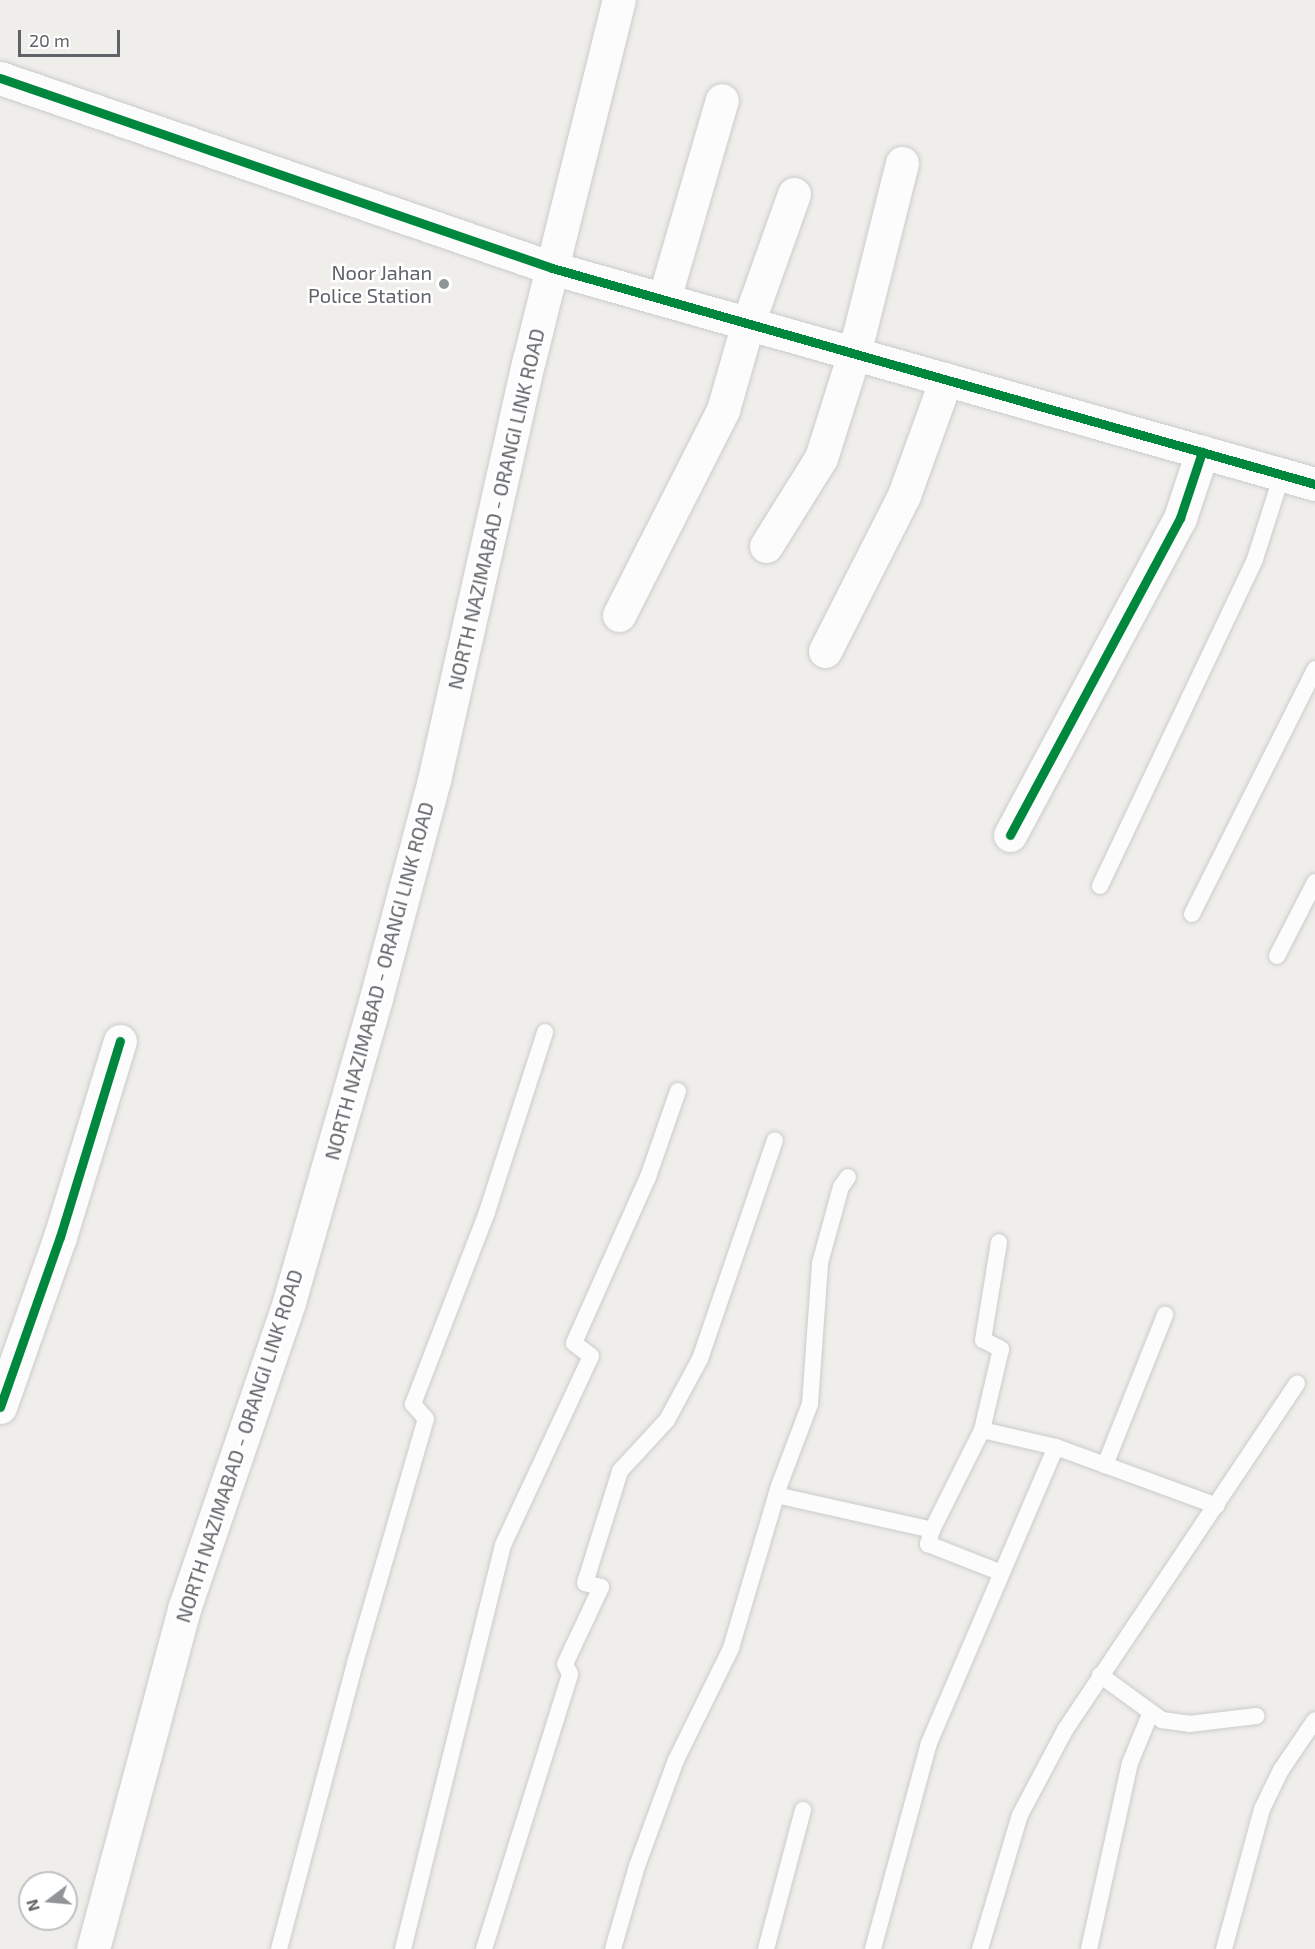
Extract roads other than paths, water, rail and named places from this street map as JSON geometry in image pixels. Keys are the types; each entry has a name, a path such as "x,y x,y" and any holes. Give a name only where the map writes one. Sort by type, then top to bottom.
{"street":[{"name":"NORTH NAZIMABAD - ORANGI LINK ROAD","path":"93,1949 184,1609 289,1302 376,998 434,780 552,268 619,0"},
{"path":"0,78 552,268 1315,484"},
{"path":"664,299 722,100"},
{"path":"766,546 820,458 854,354 902,163"},
{"path":"619,615 723,410 748,323 794,194"},
{"path":"825,651 904,495 946,379"},
{"path":"1010,835 1180,518 1202,452"},
{"path":"0,1407 60,1237 120,1041"}],"lane":[{"path":"1100,885 1255,559 1282,475"},
{"path":"1192,914 1315,669"},
{"path":"1277,956 1315,882"},
{"path":"279,1949 355,1663 426,1419 413,1404 487,1212 545,1032"},
{"path":"403,1949 502,1545 591,1356 574,1343 648,1177 678,1091"},
{"path":"484,1949 570,1674 565,1664 601,1587 585,1583 620,1471 667,1420 700,1359 775,1140"},
{"path":"613,1949 637,1866 676,1761 731,1648 776,1495 810,1404 820,1263 841,1187 848,1177"},
{"path":"999,1242 983,1340 1001,1349 982,1430 932,1530 928,1544 1002,1573"},
{"path":"1105,1465 1165,1315"},
{"path":"980,1949 1020,1815 1065,1730 1297,1384"},
{"path":"982,1430 1056,1447 1217,1506"},
{"path":"873,1949 929,1743 1056,1447"},
{"path":"776,1495 932,1530"},
{"path":"1100,1675 1162,1720 1189,1724 1257,1716"},
{"path":"1089,1949 1130,1763 1151,1712"},
{"path":"1224,1949 1262,1809 1281,1770 1315,1720"},
{"path":"766,1949 802,1810"}],"place":[{"name":"Noor Jahan Police Station","path":"444,284"}]}
